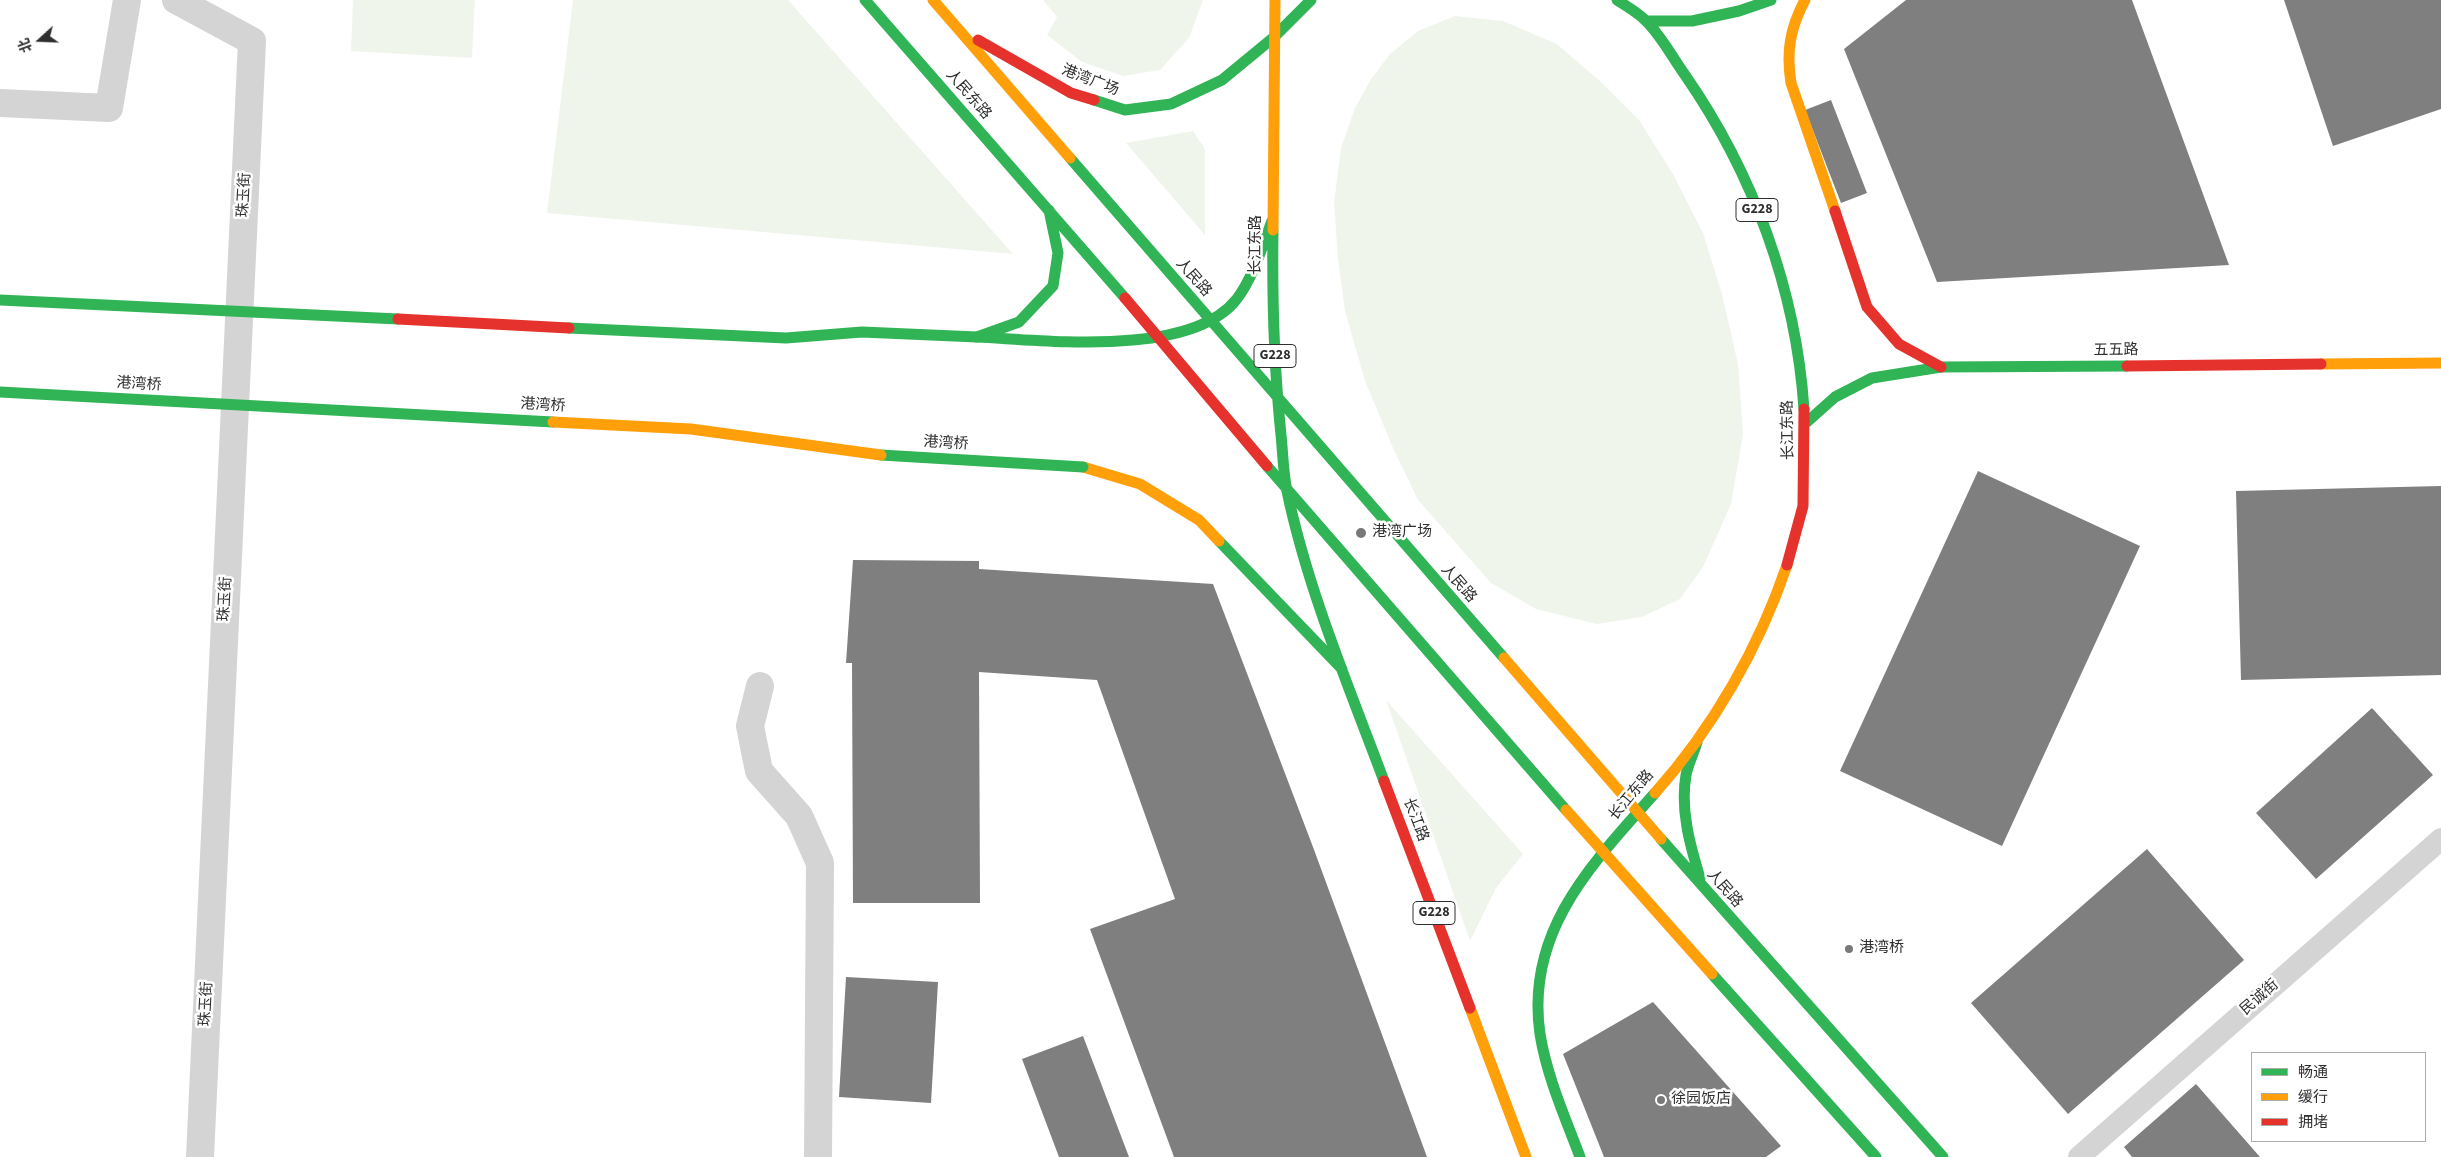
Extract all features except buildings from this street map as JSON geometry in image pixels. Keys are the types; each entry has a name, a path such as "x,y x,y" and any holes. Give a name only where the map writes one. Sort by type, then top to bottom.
{"main road":[{"name":"人民东路","path":"865,0 1049,210"},
{"path":"933,0 956,26"},
{"name":"长江东路","path":"1275,0 1273,38 1272,289 1276,398 1287,490"},
{"name":"港湾广场","path":"956,26 1020,66 1071,93 1125,110 1171,104 1222,80 1273,38 1311,0"},
{"name":"长江东路","path":"1604,853 1699,739 1741,669 1778,596 1803,505 1807,422 1798,347 1774,254 1742,173 1696,90 1647,22 1617,0"},
{"path":"1647,22 1692,21 1739,11 1771,0"},
{"path":"1805,0 1794,18 1786,54 1791,83 1867,307 1889,337 1913,355 1941,368"},
{"name":"人民路","path":"956,26 1276,398 1704,889 1943,1157"},
{"path":"1049,210 1287,490 1604,853 1876,1157"},
{"path":"977,337 1018,322 1053,286 1058,253 1049,210"},
{"path":"0,300 786,338 862,332 1133,341 1194,329 1211,322 1234,302 1272,221"},
{"name":"五五路","path":"1807,422 1834,397 1872,378 1941,368 2441,363"},
{"name":"港湾桥","path":"0,392 691,429 880,456 1083,467 1140,484 1199,520 1342,669"},
{"name":"长江路","path":"1287,490 1309,572 1342,669 1526,1157"},
{"path":"1699,739 1686,775 1685,815 1692,852 1704,889"},
{"name":"G228","path":"1580,1157 1546,1067 1536,1010 1543,955 1562,910 1604,853"}],"street":[{"path":"0,103 108,108 128,0"},
{"name":"珠玉街","path":"176,0 252,41 200,1157"},
{"path":"760,686 750,726 759,771 800,816 820,863 818,1157"}],"lane":[{"name":"民诚街","path":"2079,1157 2441,838"}],"shaded area":[{"path":"353,0 475,0 472,58 351,51"},
{"path":"573,0 788,0 1013,254 547,213"},
{"path":"1043,0 1203,0 1189,38 1160,70 1123,76 1082,62 1047,35 1057,17"},
{"name":"港湾广场","path":"1455,16 1503,21 1557,44 1601,82 1639,120 1673,174 1703,233 1722,294 1738,364 1743,434 1731,504 1703,567 1680,599 1642,617 1597,624 1536,609 1491,583 1418,500 1393,448 1365,381 1345,311 1338,259 1334,203 1341,148 1355,108 1371,79 1390,54 1418,31"},
{"path":"1193,131 1205,149 1205,235 1126,143"},
{"path":"1386,700 1523,854 1496,888 1470,941"}],"traffic: fast":[{"path":"865,0 1125,298"},
{"path":"1094,100 1125,110 1171,104 1222,80 1273,38 1311,0"},
{"path":"1617,0 1642,17 1661,39 1709,113 1731,152 1750,192 1781,276 1792,320 1804,409"},
{"path":"1647,21 1692,21 1739,11 1771,0"},
{"path":"1070,158 1504,658"},
{"path":"977,337 1019,322 1053,286 1058,253 1049,210"},
{"path":"977,337 1039,341 1114,341 1151,338 1185,331 1214,318 1236,300 1252,272 1272,221"},
{"path":"1273,230 1275,358 1287,491 1306,565 1318,602 1384,781"},
{"path":"0,300 398,319"},
{"path":"569,328 786,338 862,332 977,337"},
{"path":"1807,422 1835,397 1872,378 1941,367 2127,366"},
{"path":"0,392 553,422"},
{"path":"881,455 1083,467"},
{"path":"1267,466 1566,810"},
{"path":"1219,541 1342,669"},
{"path":"1697,742 1686,775 1684,801 1687,827 1700,878"},
{"path":"1580,1157 1552,1081 1543,1050 1538,997 1543,963 1553,931 1568,901 1608,846 1655,793"},
{"path":"1661,839 1943,1157"},
{"path":"1712,974 1876,1157"}],"traffic: slow":[{"path":"933,0 1070,158"},
{"path":"1273,230 1275,0"},
{"path":"1805,0 1790,40 1791,83 1835,211"},
{"path":"2321,364 2441,363"},
{"path":"553,422 691,429 881,455"},
{"path":"1083,467 1140,484 1199,520 1219,541"},
{"path":"1655,793 1696,742 1732,686 1763,626 1787,565"},
{"path":"1504,658 1661,839"},
{"path":"1566,810 1712,974"},
{"path":"1470,1008 1526,1157"}],"traffic: jam":[{"path":"978,40 1071,93 1094,100"},
{"path":"1835,211 1867,307 1899,344 1941,367"},
{"path":"1125,298 1267,466"},
{"path":"398,319 569,328"},
{"path":"2127,366 2321,364"},
{"path":"1787,565 1803,506 1804,409"},
{"path":"1384,781 1470,1008"}],"place":[{"name":"港湾广场","path":"1361,533"},
{"name":"港湾桥","path":"1849,949"},
{"name":"徐园饭店","path":"1661,1100"}]}
